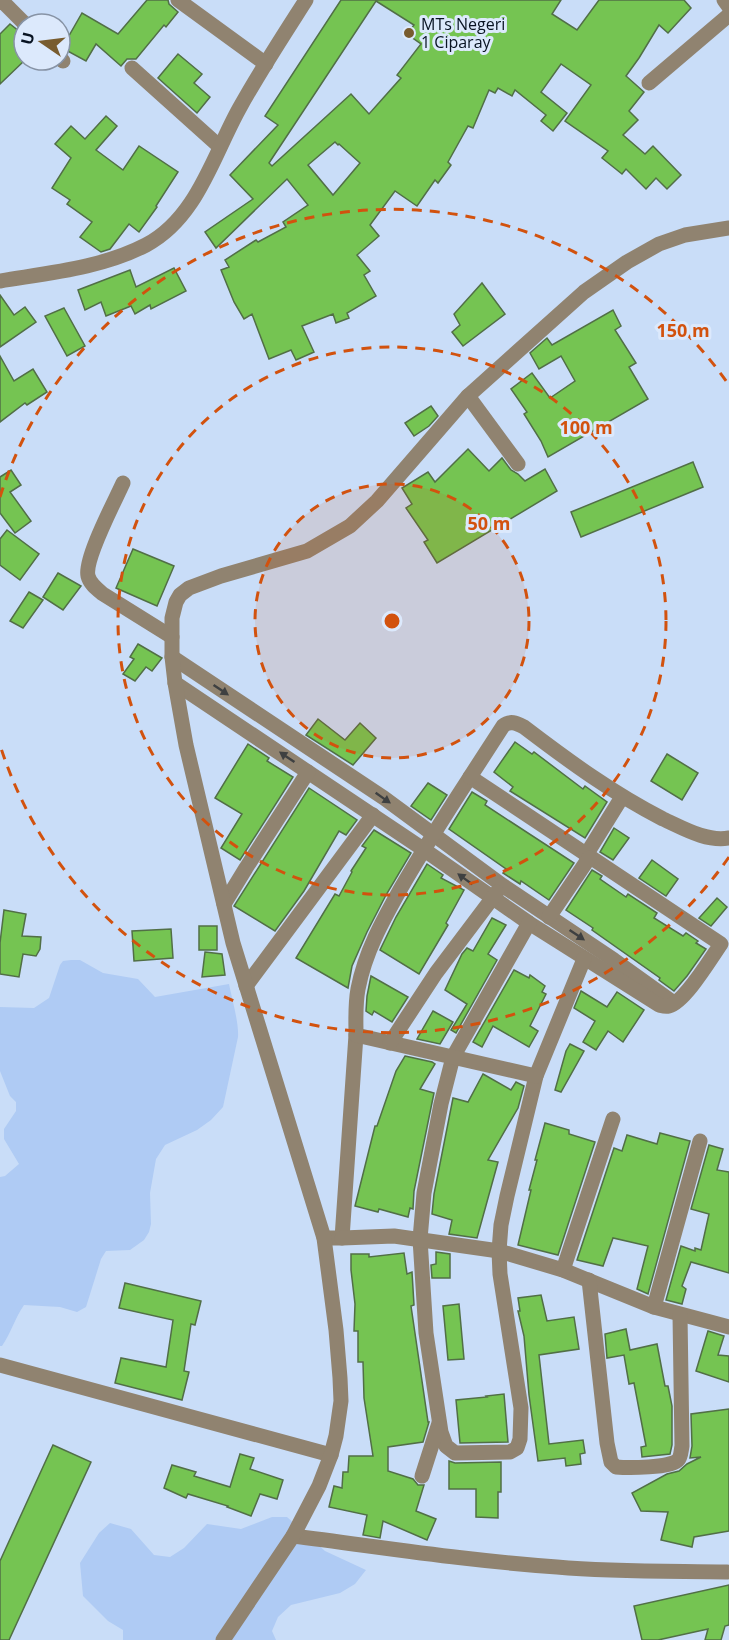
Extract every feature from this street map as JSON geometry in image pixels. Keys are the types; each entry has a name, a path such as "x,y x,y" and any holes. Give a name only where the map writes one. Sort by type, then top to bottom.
{"street":[{"path":"1,0 13,12"},
{"path":"178,0 266,64"},
{"path":"0,281 87,265 145,245 163,234 180,218 196,195 239,109 306,0"},
{"path":"724,0 729,7"},
{"path":"649,83 729,15"},
{"path":"132,68 192,119 220,147"},
{"path":"223,1640 293,1536 319,1486 331,1455 339,1418 340,1378 324,1239 233,944 186,745 172,657 173,611 176,602 183,591 214,578 307,551 350,526 376,501 468,396 585,292 627,262 659,244 685,235 729,228"},
{"path":"468,396 518,464"},
{"path":"123,483 93,550 88,576 103,594 172,637"},
{"path":"172,657 384,798 502,885 674,1003"},
{"path":"175,683 373,815 529,923 659,1005 666,1007 674,1003 690,988 725,938 588,856 470,777"},
{"path":"342,1238 356,1035 356,1000 367,955 423,849 503,726 513,722 524,727 567,760 622,797 685,830 705,836 729,837"},
{"path":"224,904 308,772"},
{"path":"549,916 588,856 622,797"},
{"path":"246,986 373,815"},
{"path":"390,1042 436,973 502,885"},
{"path":"529,923 453,1057 441,1104 424,1193 420,1239 426,1334 439,1423 446,1446 455,1453 510,1452 517,1448 519,1443 521,1407 502,1293 499,1251 507,1196 536,1076 584,959"},
{"path":"356,1035 536,1076"},
{"path":"563,1270 613,1119"},
{"path":"654,1307 700,1141"},
{"path":"324,1239 394,1236 499,1251 563,1270 654,1307 729,1327"},
{"path":"589,1280 607,1443 611,1462 616,1467 662,1465 679,1459 682,1446 680,1315"},
{"path":"0,1365 331,1455"},
{"path":"422,1476 439,1423"},
{"path":"293,1536 558,1568 727,1572"}],"shaded area":[{"path":"80,960 103,973 138,979 155,997 229,984 238,1037 223,1107 197,1130 165,1145 156,1159 150,1193 151,1224 144,1240 130,1250 106,1251 101,1259 86,1307 77,1312 60,1307 24,1305 0,1346 0,1177 5,1176 19,1164 4,1139 4,1129 16,1111 16,1102 10,1096 0,1071 0,1007 34,1008 49,998 60,965 63,961"},
{"path":"272,1517 287,1517 325,1551 366,1570 355,1584 340,1593 291,1605 278,1617 272,1631 276,1640 123,1640 123,1630 108,1621 83,1596 80,1563 99,1533 110,1523 131,1529 154,1555 170,1557 184,1548 207,1524 241,1529"}],"building":[{"path":"147,0 168,0 178,12 136,59 127,59 121,66 96,44 86,61 72,53 72,30 82,13 118,34"},
{"path":"341,0 561,0 552,14 577,30 599,0 684,0 691,8 668,33 659,25 626,76 644,92 629,111 638,120 623,135 645,154 653,146 681,175 667,189 656,178 646,189 626,169 622,174 602,158 608,151 565,121 591,85 561,64 541,92 567,113 553,131 541,121 546,115 515,90 512,96 498,88 495,93 489,90 473,128 468,126 448,162 451,165 438,183 435,180 417,206 395,191 370,225 379,236 357,255 370,271 364,275 376,296 347,313 349,318 336,323 333,314 302,326 314,352 296,360 291,350 269,359 252,314 244,319 234,302 221,270 229,267 225,260 256,240 258,242 286,227 283,222 308,205 287,179 216,248 205,232 253,199 230,175 278,125 265,116","holes":["376,1 414,25 407,34 421,44 397,75 401,78 369,114 351,94 272,166 269,163","335,142 360,163 333,195 308,165"]},
{"path":"10,24 12,26 13,72 0,84 0,34"},
{"path":"178,54 202,74 194,83 210,97 197,113 158,78"},
{"path":"106,116 117,126 96,150 123,170 139,146 178,172 139,232 129,224 110,249 101,252 80,237 92,222 67,204 70,200 52,188 71,158 55,144 71,126 85,139"},
{"path":"174,268 186,291 151,309 150,305 135,314 131,306 106,316 101,302 85,310 78,290 130,270 136,287"},
{"path":"482,283 505,314 463,346 452,332 460,325 454,314"},
{"path":"0,295 14,315 25,307 36,322 0,347"},
{"path":"64,308 85,346 67,356 45,316"},
{"path":"613,310 621,326 615,330 636,363 629,367 648,399 548,457 524,414 527,412 511,389 532,373 550,398 575,381 561,356 539,369 530,353 547,338 552,345"},
{"path":"0,356 14,381 33,369 47,392 27,405 25,403 0,422"},
{"path":"431,406 438,416 429,426 414,436 405,423"},
{"path":"468,449 489,471 502,458 511,470 525,481 545,469 557,491 437,563 424,542 428,540 406,508 412,504 402,488 428,472 435,482"},
{"path":"693,462 703,487 581,537 571,512"},
{"path":"11,470 21,485 10,492 31,521 15,533 0,513 0,477"},
{"path":"7,530 39,554 20,580 0,565 0,539"},
{"path":"133,549 174,566 157,606 116,588"},
{"path":"58,573 81,586 63,610 43,597"},
{"path":"29,592 43,600 23,628 10,621"},
{"path":"138,644 162,658 152,671 146,667 135,681 123,674 134,659 130,657"},
{"path":"318,719 345,740 360,723 376,738 353,765 306,735"},
{"path":"515,742 532,754 534,752 583,789 585,786 607,802 585,838 510,791 513,787 494,772"},
{"path":"248,744 269,758 267,761 293,777 240,860 221,848 242,814 215,798"},
{"path":"667,754 698,773 682,800 651,781"},
{"path":"428,783 447,795 431,820 411,806"},
{"path":"309,788 357,820 346,835 339,831 304,891 275,931 234,906"},
{"path":"472,792 487,801 485,805 574,863 549,900 521,881 520,884 503,873 506,869 449,829"},
{"path":"614,828 629,838 613,860 600,852"},
{"path":"374,830 411,853 367,932 352,966 348,988 296,958 335,894 339,896 366,848 362,846"},
{"path":"652,860 678,879 666,896 639,878"},
{"path":"427,864 443,875 441,878 464,890 446,923 448,925 419,974 380,950"},
{"path":"592,870 602,876 600,879 626,897 628,894 657,913 654,918 683,936 686,933 706,949 674,991 659,980 660,978 566,910"},
{"path":"717,898 727,907 711,926 699,918"},
{"path":"4,910 26,914 22,936 41,937 40,949 36,956 23,954 19,977 0,974 0,943"},
{"path":"492,918 506,925 488,954 497,960 456,1033 451,1030 467,1004 445,990 462,954 467,948 473,951"},
{"path":"199,926 217,926 217,950 199,950"},
{"path":"171,929 173,958 134,961 132,931"},
{"path":"205,952 222,954 225,975 202,977"},
{"path":"514,970 529,978 530,975 545,986 542,992 546,994 530,1026 538,1031 529,1047 493,1026 482,1047 473,1042"},
{"path":"371,976 408,997 392,1022 374,1011 372,1015 366,1011"},
{"path":"581,991 607,1007 617,992 644,1010 623,1042 608,1031 596,1050 583,1042 595,1021 574,1008"},
{"path":"433,1011 453,1022 440,1044 417,1039"},
{"path":"570,1044 584,1051 561,1092 555,1090"},
{"path":"405,1056 435,1064 420,1089 434,1093 414,1191 413,1209 410,1208 408,1217 379,1209 378,1212 355,1206 375,1126 377,1126 396,1071"},
{"path":"483,1074 511,1090 516,1082 524,1086 518,1108 488,1160 498,1162 477,1238 449,1234 452,1220 432,1214 453,1098 468,1102"},
{"path":"545,1123 569,1130 569,1134 595,1142 558,1255 518,1245"},
{"path":"660,1133 690,1141 648,1294 637,1289 648,1246 613,1238 603,1266 577,1260 614,1148 622,1151 627,1135 657,1144"},
{"path":"709,1145 723,1149 717,1170 729,1172 729,1273 691,1262 682,1286 686,1289 682,1304 666,1300 681,1246 695,1251 695,1248 701,1250 709,1214 691,1209"},
{"path":"436,1252 450,1254 450,1278 432,1278 431,1265 436,1264"},
{"path":"404,1253 407,1274 412,1272 414,1305 411,1306 429,1422 423,1442 388,1447 388,1471 413,1479 418,1485 424,1485 416,1511 436,1519 427,1540 383,1521 380,1538 363,1535 367,1515 329,1507 334,1486 342,1488 343,1472 348,1472 349,1456 373,1456 364,1398 363,1362 358,1362 358,1331 354,1331 355,1304 351,1254 369,1254 369,1257"},
{"path":"125,1283 201,1301 195,1325 191,1324 184,1371 189,1372 182,1400 115,1383 121,1358 166,1367 173,1320 119,1308"},
{"path":"541,1295 547,1321 574,1317 579,1349 539,1355 549,1444 583,1440 585,1453 580,1454 581,1464 566,1466 565,1458 538,1461 518,1298"},
{"path":"459,1304 464,1359 448,1360 443,1306"},
{"path":"626,1329 630,1350 657,1344 665,1386 668,1386 672,1406 670,1454 642,1457 641,1447 646,1446 634,1383 629,1384 624,1355 607,1358 605,1334"},
{"path":"708,1331 724,1336 718,1355 729,1356 729,1382 696,1371"},
{"path":"504,1394 508,1442 460,1443 456,1400"},
{"path":"729,1409 729,1531 694,1537 692,1547 661,1540 668,1512 641,1511 632,1493 667,1474 679,1471 701,1457 690,1458 691,1414"},
{"path":"53,1445 91,1462 9,1640 0,1640 0,1561"},
{"path":"240,1454 254,1458 250,1469 283,1480 277,1499 260,1494 251,1516 228,1506 188,1494 186,1498 164,1488 172,1465 196,1472 194,1476 230,1487"},
{"path":"449,1461 455,1463 501,1462 498,1518 476,1517 476,1489 449,1489"},
{"path":"729,1585 729,1625 725,1626 721,1640 705,1640 708,1629 658,1640 642,1640 634,1606"}],"place":[{"name":"MTs Negeri 1 Ciparay","path":"409,33"}]}
